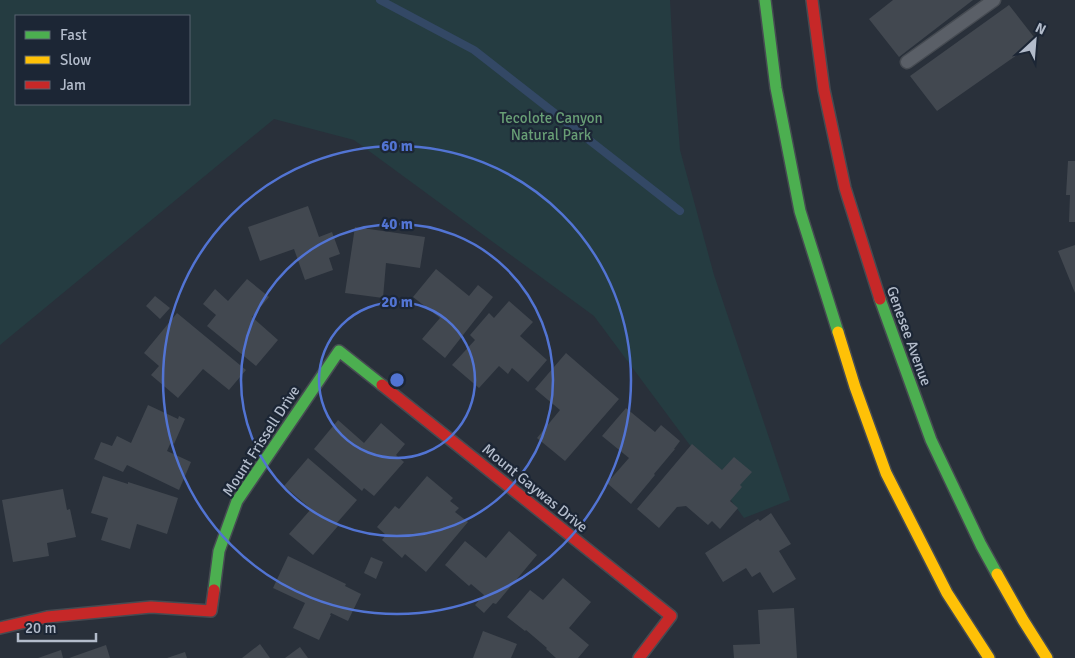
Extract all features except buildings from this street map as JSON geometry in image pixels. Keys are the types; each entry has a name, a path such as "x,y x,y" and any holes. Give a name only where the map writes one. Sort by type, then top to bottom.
{"main road":[{"path":"765,0 776,88 800,211 855,387 886,473 946,592 989,658"},
{"name":"Genesee Avenue","path":"812,0 824,90 845,188 878,295 935,449 981,545 1023,620 1047,658"},
{"name":"Mount Frissell Drive","path":"0,628 48,617 151,607 212,611 219,551 237,501 338,351"},
{"name":"Mount Gaywas Drive","path":"338,351 671,616 639,658"}],"lane":[{"path":"907,62 994,0"}],"green space":[{"name":"Tecolote Canyon Natural Park","path":"0,0 670,0 680,150 714,275 790,500 744,518 594,316 354,140 274,119 0,345"}],"waterway":[{"path":"380,0 474,50 680,211"}],"traffic: fast":[{"path":"765,0 776,88 800,211 838,332"},
{"path":"880,299 931,440 981,545 997,574"},
{"path":"214,590 219,551 237,501 339,351 382,385"}],"traffic: slow":[{"path":"838,332 855,387 886,473 947,593 989,658"},
{"path":"997,574 1047,658"}],"traffic: jam":[{"path":"812,0 824,90 845,188 880,299"},
{"path":"382,385 671,616 639,658"},
{"path":"0,628 47,617 151,607 211,611 214,590"}]}
